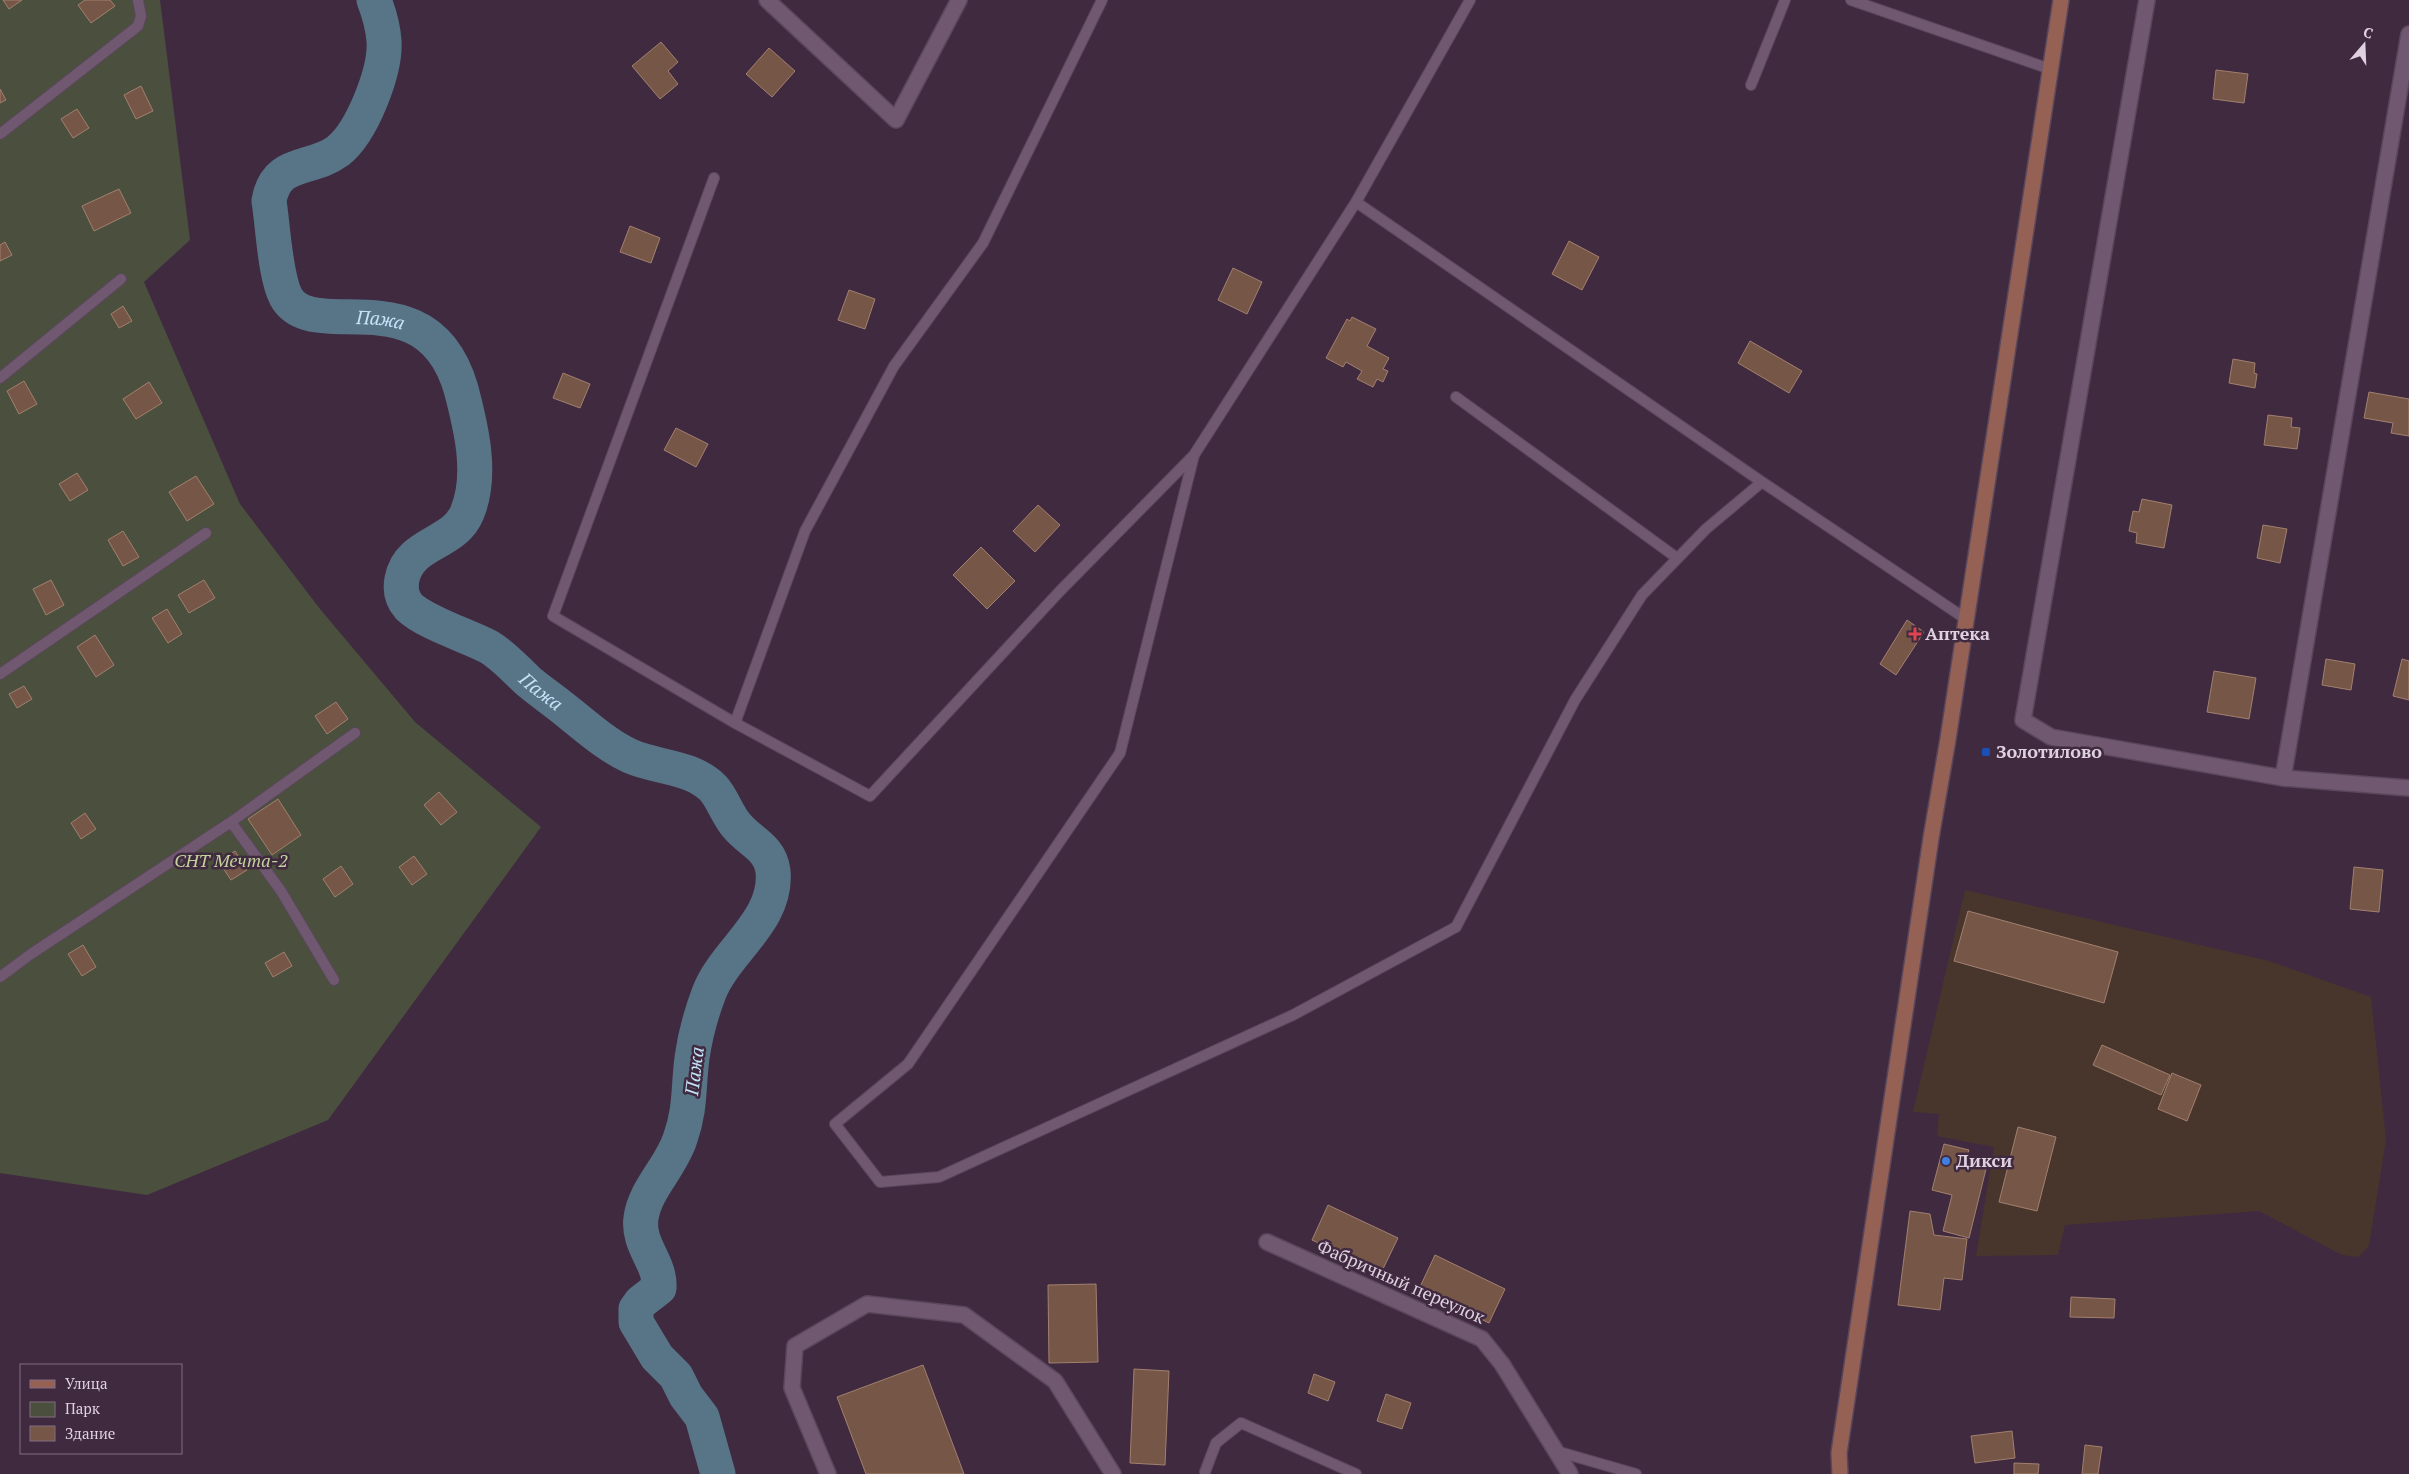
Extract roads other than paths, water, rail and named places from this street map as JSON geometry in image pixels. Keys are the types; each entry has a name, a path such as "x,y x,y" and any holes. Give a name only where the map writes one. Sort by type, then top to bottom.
{"main road":[{"path":"1840,1474 1840,1444 1929,848 2061,0"}],"street":[{"path":"767,0 896,120 959,0"},
{"path":"2146,0 2023,720 2051,737 2283,778 2409,788"},
{"path":"2283,778 2409,34"},
{"name":"Фабричный переулок","path":"1267,1242 1482,1339 1502,1364 1570,1474"},
{"path":"828,1474 792,1388 795,1346 867,1304 964,1315 1055,1381 1113,1474"}],"lane":[{"path":"0,134 138,26 141,16 138,0"},
{"path":"735,723 805,531 894,366 983,242 1102,0"},
{"path":"714,178 553,616 735,723 870,796 1060,591 1194,455 1356,202 1470,0"},
{"path":"1751,85 1785,0"},
{"path":"1851,0 2050,69"},
{"path":"1356,202 1762,482 1966,619"},
{"path":"0,378 121,279"},
{"path":"1456,397 1677,558"},
{"path":"1194,455 1120,753 908,1064 834,1124 880,1182 939,1176 1293,1015 1456,927 1575,700 1642,594 1706,529 1762,482"},
{"path":"0,674 206,533"},
{"path":"0,977 30,954 231,822 355,733"},
{"path":"231,822 282,891 334,980"},
{"path":"1205,1472 1216,1442 1241,1423 1356,1474"},
{"path":"1556,1451 1636,1474"}],"waterway":[{"name":"Пажа","path":"374,0 383,30 384,54 377,84 364,116 356,130 338,151 328,157 287,172 279,178 273,188 269,201 279,277 286,297 300,310 320,316 398,321 423,332 445,353 461,389 474,451 475,467 472,498 461,524 452,532 422,550 406,567 401,583 401,590 405,601 416,613 425,618 489,647 528,681 614,747 640,760 684,771 704,781 716,792 730,817 742,832 764,850 773,871 772,889 767,905 749,935 726,963 709,993 693,1050 688,1108 684,1128 671,1159 643,1207 641,1218 642,1237 656,1270 659,1288 641,1302 636,1309 636,1322 657,1357 676,1376 686,1396 702,1417 718,1474"}],"place":[{"name":"Аптека","path":"1915,634"},
{"name":"Золотилово","path":"1986,752"},
{"name":"Дикси","path":"1946,1161"}],"park label":[{"name":"СНТ Мечта-2","path":"231,861"}]}
